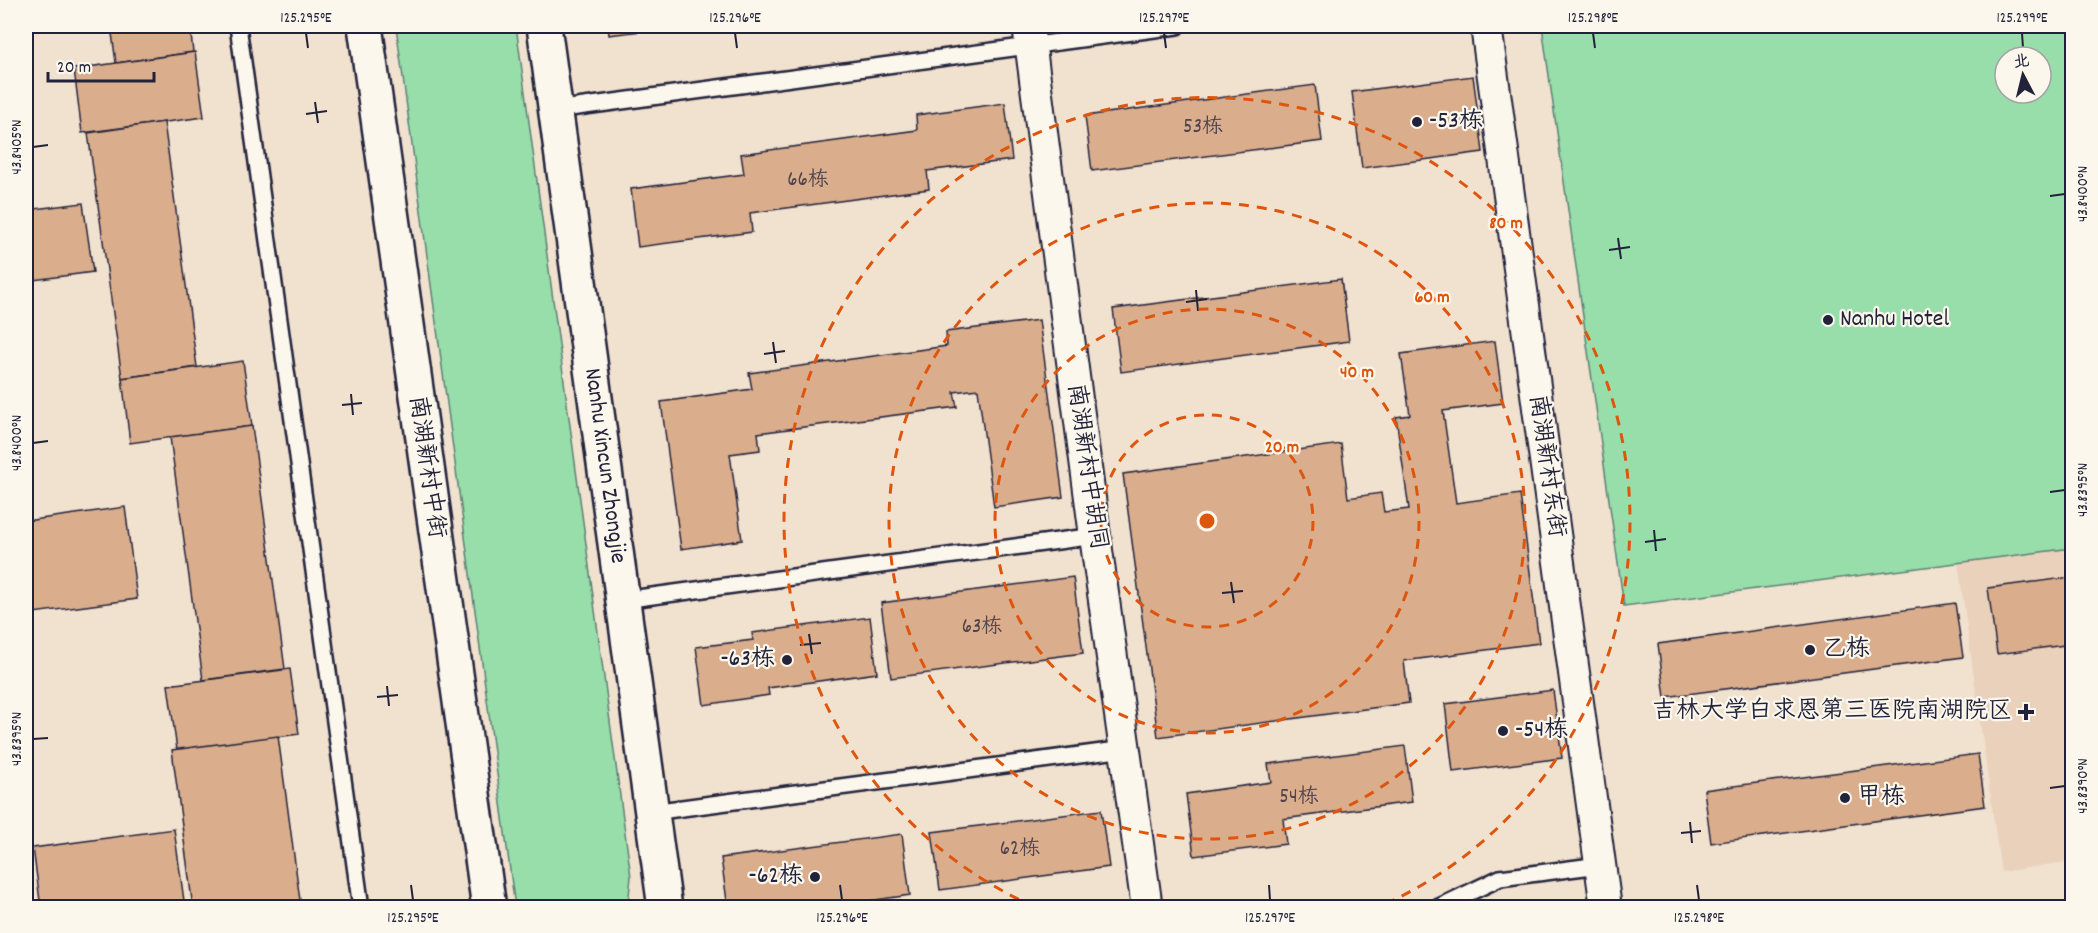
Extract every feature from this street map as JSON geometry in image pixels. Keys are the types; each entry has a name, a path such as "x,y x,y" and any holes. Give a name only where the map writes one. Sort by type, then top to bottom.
{"street":[{"name":"南湖新村中街","path":"364,26 489,908"},
{"name":"Nanhu Xincun Zhongjie","path":"543,26 665,908"},
{"name":"南湖新村东街","path":"1486,26 1606,908"},
{"name":"南湖新村中胡同","path":"1030,35 1095,536 1147,908"}],"lane":[{"path":"238,26 361,908"},
{"path":"555,110 1030,35 1177,26"},
{"path":"623,600 1095,536"},
{"path":"652,812 1125,749"},
{"path":"1437,908 1500,878 1600,865"}],"shaded area":[{"name":"吉林大学白求恩第三医院南湖院区","path":"2072,548 2072,861 2001,872 1958,562"}],"green space":[{"path":"396,26 516,26 631,877 626,907 515,907"},
{"name":"Nanhu Hotel","path":"1542,26 2072,26 2072,548 1624,606"}],"building":[{"path":"111,26 190,26 193,52 116,63"},
{"path":"608,26 684,26 609,35"},
{"path":"195,52 204,117 82,133 74,69"},
{"name":"-53栋","path":"1473,76 1483,152 1362,168 1352,92"},
{"path":"1315,85 1322,141 1092,171 1085,116"},
{"path":"1005,103 1012,160 927,171 929,189 750,213 752,232 638,247 631,189 744,174 741,154 917,130 916,115"},
{"path":"164,122 197,367 122,378 88,133"},
{"path":"83,203 93,272 26,281 26,210"},
{"path":"1341,279 1349,341 1121,372 1113,309"},
{"path":"1039,320 1063,497 994,507 978,389 954,392 957,407 758,433 760,450 730,454 742,540 681,549 661,402 752,389 749,373 947,346 946,332"},
{"path":"1495,341 1503,403 1443,411 1456,503 1520,494 1539,643 1404,661 1409,703 1158,737 1123,474 1341,444 1348,498 1381,493 1384,512 1409,509 1396,417 1410,415 1401,354"},
{"path":"243,361 252,426 130,443 122,378"},
{"path":"252,426 285,669 203,680 170,437"},
{"path":"125,507 137,599 26,614 26,521"},
{"path":"1073,577 1083,653 891,678 881,603"},
{"path":"2072,577 2072,644 1997,654 1988,588"},
{"name":"乙栋","path":"1955,603 1963,657 1665,697 1658,644"},
{"name":"-63栋","path":"870,617 877,673 768,688 769,695 704,705 696,647 753,640 752,633"},
{"path":"290,669 299,734 177,750 168,685"},
{"name":"-54栋","path":"1553,690 1562,758 1453,772 1445,704"},
{"path":"278,736 301,908 193,908 172,750"},
{"path":"1405,746 1412,802 1283,819 1286,844 1194,856 1186,794 1271,782 1268,764"},
{"name":"甲栋","path":"1978,754 1985,806 1711,843 1704,790"},
{"path":"1101,810 1109,867 940,890 932,832"},
{"path":"174,829 185,908 41,908 33,848"},
{"name":"-62栋","path":"902,834 910,895 819,908 728,908 721,858"},
{"path":"1582,901 1583,908 1530,908"}],"place":[{"name":"-53栋","path":"1417,122"},
{"name":"Nanhu Hotel","path":"1828,320"},
{"name":"乙栋","path":"1810,650"},
{"name":"-63栋","path":"787,660"},
{"name":"吉林大学白求恩第三医院南湖院区","path":"2026,712"},
{"name":"-54栋","path":"1503,731"},
{"name":"甲栋","path":"1845,798"},
{"name":"-62栋","path":"815,877"}]}
